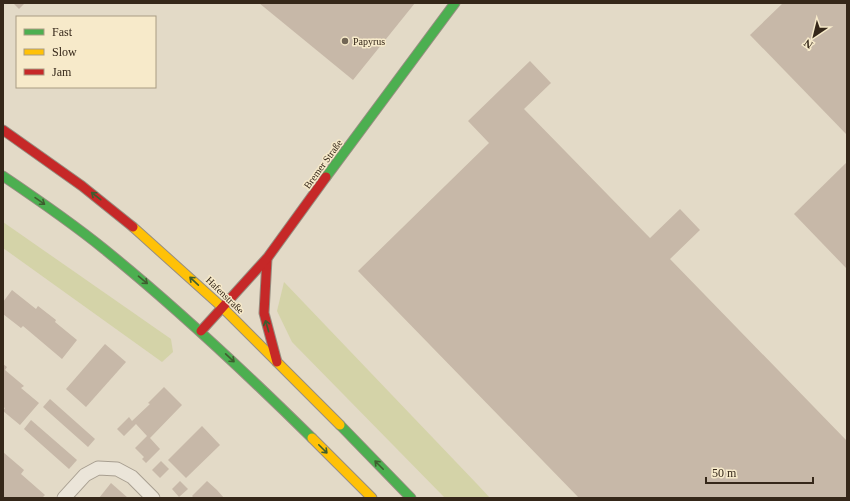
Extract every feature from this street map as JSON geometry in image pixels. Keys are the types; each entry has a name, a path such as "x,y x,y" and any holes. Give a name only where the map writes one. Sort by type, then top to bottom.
{"main road":[{"name":"Bremer Straße","path":"201,332 267,259 394,84 455,3"},
{"name":"Hafenstraße","path":"3,130 78,183 132,226 171,260 223,308 411,498"},
{"path":"3,176 85,234 140,277 264,391 372,498"},
{"path":"267,259 264,313 278,363"}],"street":[{"path":"64,498 85,474 98,468 117,469 132,477 153,498"}],"green space":[{"path":"3,222 171,339 173,352 162,362 3,248"},
{"path":"284,282 490,498 445,498 292,342 277,311"}],"building":[{"path":"13,3 25,3 19,9"},
{"name":"Papyrus","path":"259,3 415,3 353,80"},
{"path":"783,3 847,3 847,135 750,35"},
{"path":"530,61 551,83 524,109 650,238 680,209 700,230 670,259 847,441 847,498 579,498 358,271 489,143 468,121"},
{"path":"847,162 847,269 794,214"},
{"path":"12,290 36,309 38,306 56,320 55,322 77,340 62,359 23,326 21,328 3,314 3,302"},
{"path":"105,344 126,362 86,407 66,389"},
{"path":"3,364 7,367 5,370 24,386 21,388 39,403 20,425 3,411 5,408 3,407"},
{"path":"164,387 182,405 150,438 160,449 146,463 142,459 144,457 135,448 147,436 136,424 124,436 117,429 129,417 132,421 150,404 148,403"},
{"path":"50,399 95,439 88,447 43,407"},
{"path":"31,420 77,460 69,469 24,429"},
{"path":"202,426 220,445 186,478 168,460"},
{"path":"3,452 24,470 21,474 45,495 42,498 3,498"},
{"path":"161,461 169,469 160,478 152,470"},
{"path":"180,481 188,489 179,497 172,489"},
{"path":"207,481 224,498 194,498 192,496"},
{"path":"111,483 128,498 99,498"}],"traffic: fast":[{"path":"326,177 455,3"},
{"path":"3,176 80,230 131,271 210,341 312,438"},
{"path":"340,425 411,498"}],"traffic: slow":[{"path":"133,227 223,308 340,425"},
{"path":"312,438 372,498"}],"traffic: jam":[{"path":"3,130 82,186 133,227"},
{"path":"201,331 268,257 326,177"},
{"path":"267,259 264,313 277,362"}],"place":[{"name":"Papyrus","path":"345,41"}]}
